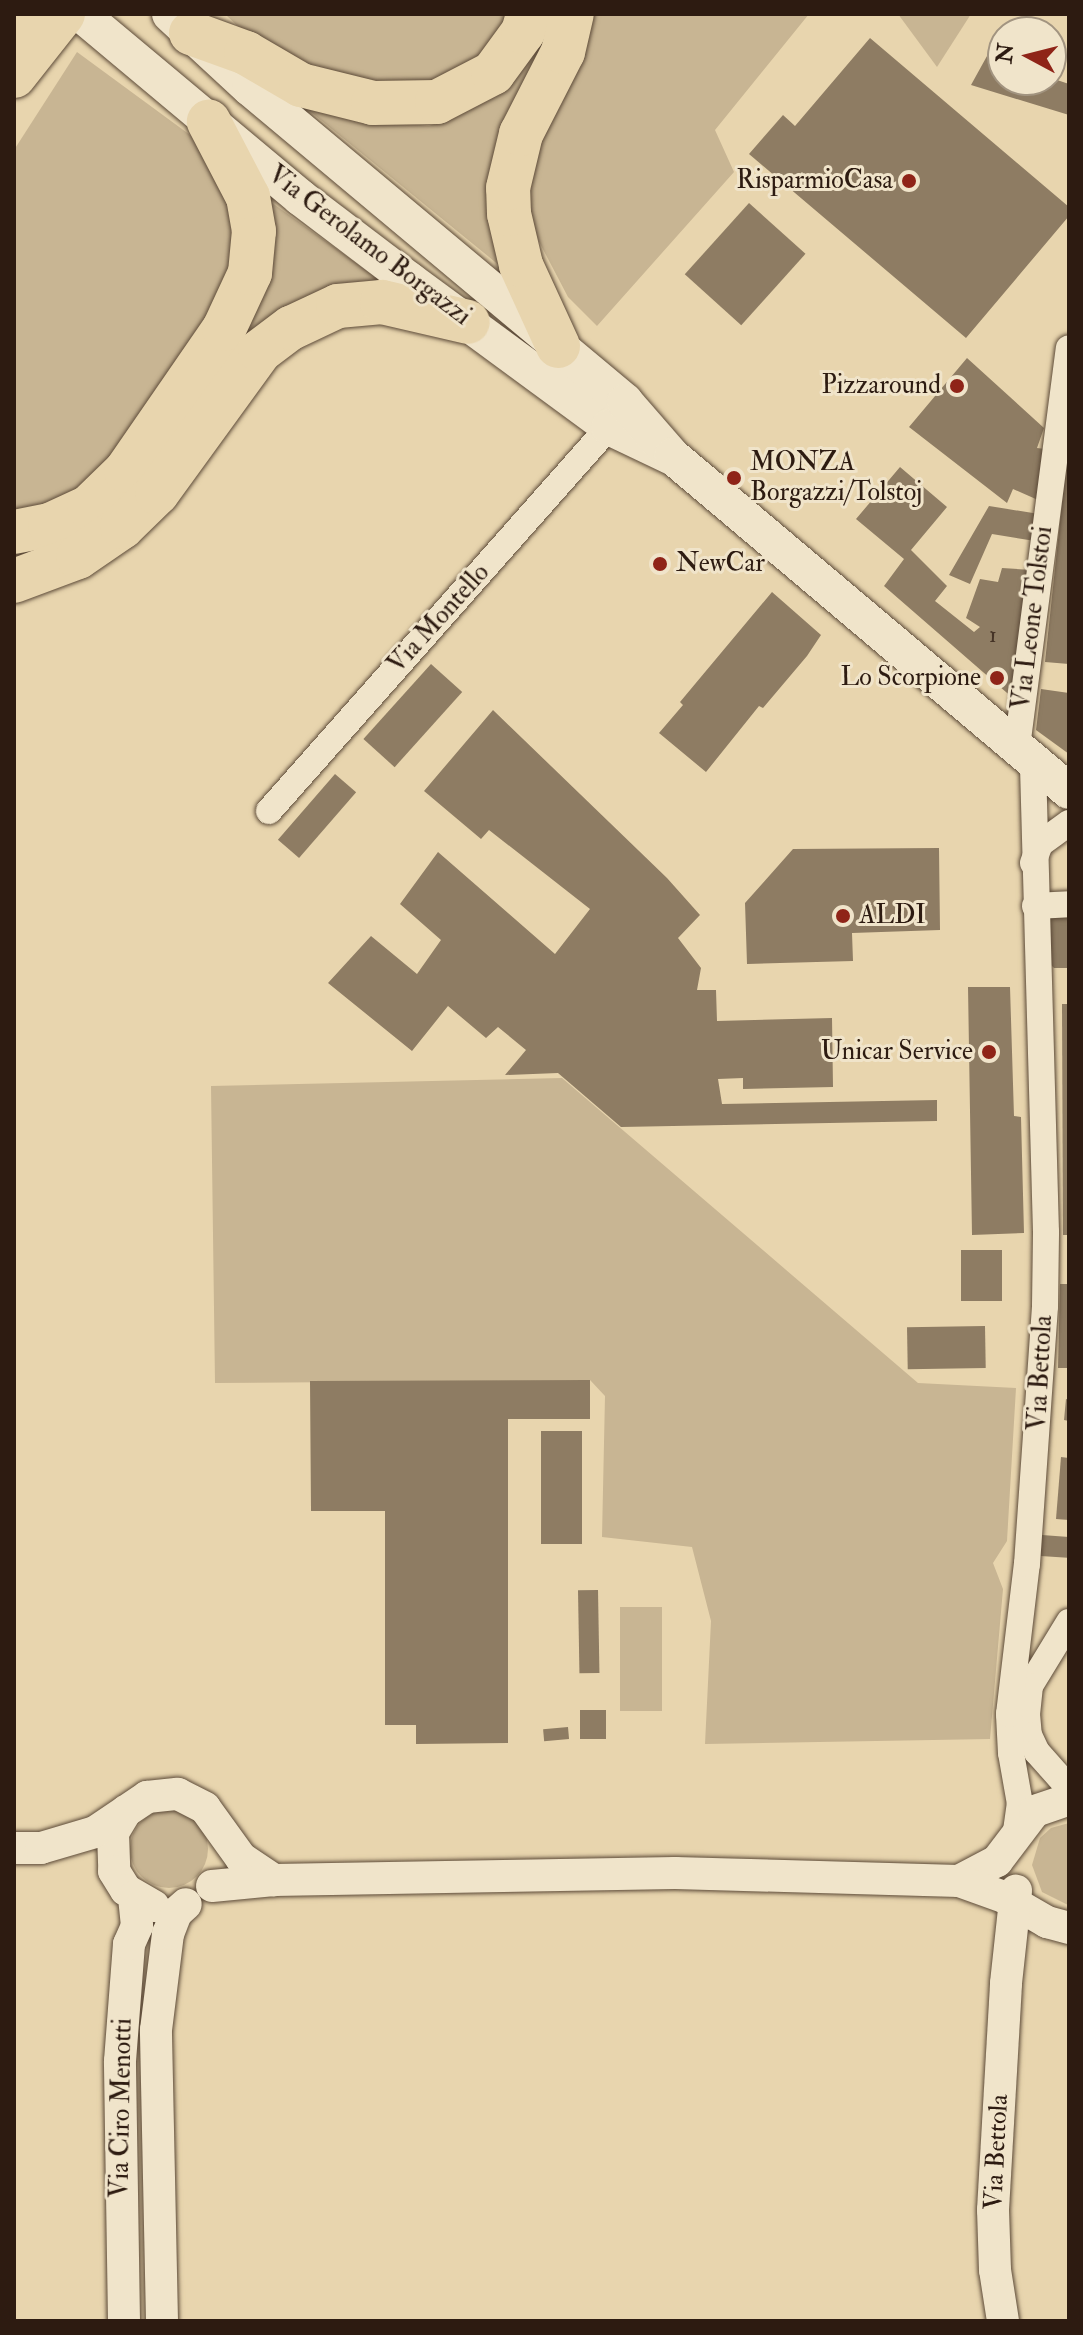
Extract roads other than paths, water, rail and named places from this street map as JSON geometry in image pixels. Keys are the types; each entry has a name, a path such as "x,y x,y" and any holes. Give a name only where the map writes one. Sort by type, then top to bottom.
{"highway":[{"path":"14,22 21,14"},
{"path":"14,76 63,14"},
{"path":"177,21 246,53 301,85 373,103 437,102 493,73 523,32 528,14"},
{"path":"558,346 521,265 509,214 508,188 521,134 563,52 572,14"},
{"path":"14,532 50,525 89,507 126,471 224,329 250,273 254,231 248,197 209,122"},
{"path":"14,581 78,557 122,527 157,493 260,351 291,328 338,306 382,302 468,322"}],"main road":[{"name":"Via Gerolamo Borgazzi","path":"81,14 301,198 609,427 672,456"},
{"name":"Via Gerolamo Borgazzi","path":"177,21 250,88 639,415 672,456 1069,791"}],"street":[{"name":"Via Leone Tolstoi","path":"1025,754 1069,348"},
{"name":"Via Montello","path":"269,811 609,427"},
{"name":"Via Bettola","path":"1003,2321 995,2270 993,2210 1006,1983 1021,1902 1009,1867 1020,1804 1011,1753 1009,1714 1027,1564 1045,1306 1046,1232 1035,906 1025,754"},
{"path":"1033,863 1040,844 1069,823"},
{"path":"1035,906 1069,904"},
{"path":"1069,1622 1030,1686 1027,1714 1029,1735 1037,1752 1069,1788"},
{"path":"28,1848 95,1832 147,1797 178,1794 205,1808 241,1858 274,1880"},
{"path":"959,1881 991,1866 1034,1812 1050,1803 1069,1799"},
{"path":"126,1811 118,1821 110,1845 114,1871 127,1890"},
{"path":"199,1895 221,1869 224,1850 221,1830"},
{"path":"28,1848 93,1862 127,1890 157,1907 274,1880 675,1873 959,1881 1021,1902 1066,1928"},
{"name":"Via Ciro Menotti","path":"124,2321 119,2073 129,1944 137,1926 127,1890"},
{"name":"Via Ciro Menotti","path":"162,2321 156,2030 168,1934 176,1913 199,1895"},
{"name":"Via Bettola","path":"1006,1983 1019,1955 1034,1936 1042,1930 1066,1928"}],"place":[{"name":"RisparmioCasa","path":"909,181"},
{"name":"Pizzaround","path":"957,386"},
{"name":"MONZA Borgazzi/Tolstoj","path":"734,478"},
{"name":"NewCar","path":"660,564"},
{"name":"Lo Scorpione","path":"997,678"},
{"name":"ALDI","path":"843,916"},
{"name":"Unicar Service","path":"989,1052"}]}
